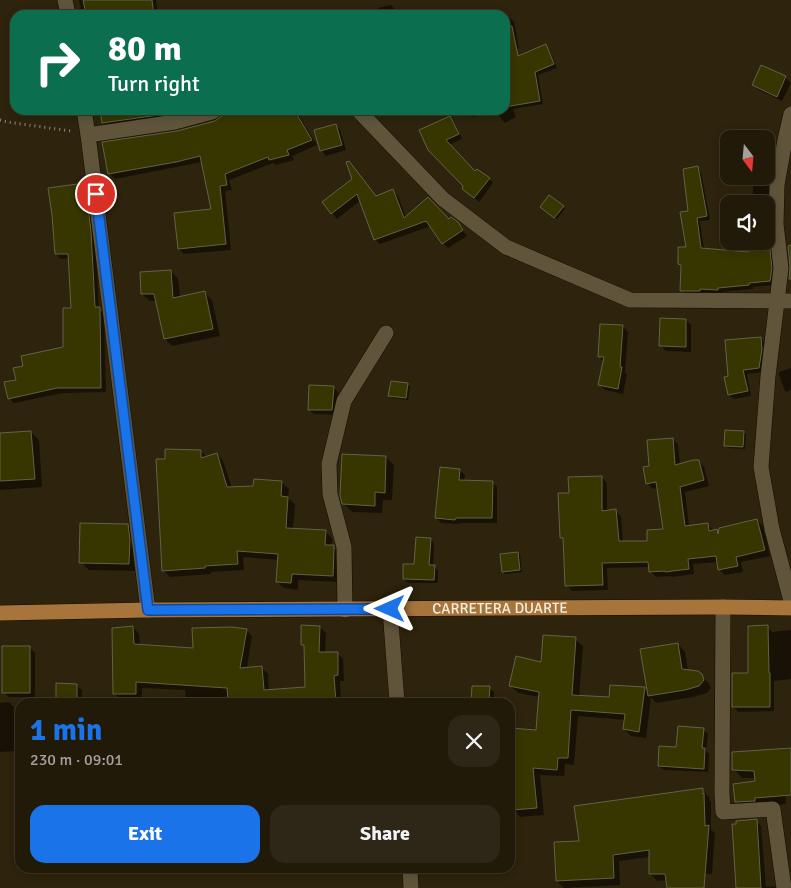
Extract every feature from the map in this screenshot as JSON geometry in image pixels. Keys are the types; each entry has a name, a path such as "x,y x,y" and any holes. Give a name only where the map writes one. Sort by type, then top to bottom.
{"main road":[{"name":"CARRETERA DUARTE","path":"0,613 148,610 791,608"}],"street":[{"path":"791,114 776,185 776,224 784,301 768,376 761,468 772,529 791,601"},
{"path":"85,115 148,610"},
{"path":"88,135 176,122 199,115"},
{"path":"363,115 443,199 506,247 630,300 784,301"},
{"path":"344,610 344,547 330,494 329,464 344,401 386,332"},
{"path":"722,607 723,812 773,808 784,888"},
{"path":"390,609 397,698"},
{"path":"410,873 412,888"}],"path":[{"path":"0,120 88,135"}],"building":[{"path":"83,0 152,0 153,10 85,10"},
{"path":"510,26 512,26 518,56 546,44 554,64 535,72 540,101 510,106"},
{"path":"761,65 786,76 777,97 752,85"},
{"path":"101,115 159,115 102,123"},
{"path":"223,115 297,115 312,140 287,150 289,155 269,160 268,157 225,174 227,185 220,186 226,244 178,249 174,213 211,209 200,156 108,174 102,142 177,131 215,121"},
{"path":"450,116 459,134 446,140 475,171 477,169 490,178 474,198 462,189 463,186 428,150 419,130"},
{"path":"336,124 342,145 320,151 314,130"},
{"path":"349,161 376,196 393,189 404,218 428,197 449,219 451,217 458,222 463,230 442,244 426,221 374,240 357,194 331,214 322,202 352,179 346,162"},
{"path":"698,166 707,216 697,218 701,248 749,252 749,250 770,250 772,268 770,281 718,288 718,290 680,291 681,265 678,264 678,247 686,247 680,212 688,211 683,169"},
{"path":"85,183 91,231 95,307 100,307 101,388 57,388 8,399 4,382 16,380 13,368 23,366 21,356 63,347 63,308 71,308 68,254 55,254 48,188"},
{"path":"549,195 564,206 554,218 540,207"},
{"path":"791,245 791,279 789,279 788,246"},
{"path":"171,270 173,298 205,291 213,329 164,339 154,294 141,294 140,272"},
{"path":"660,318 686,319 686,347 659,346"},
{"path":"600,324 623,325 620,367 622,367 618,389 598,385 604,357 598,357"},
{"path":"761,337 762,349 759,368 743,370 748,391 728,395 724,377 728,376 725,340"},
{"path":"391,381 408,383 406,398 388,396"},
{"path":"309,385 334,386 332,410 308,410"},
{"path":"725,430 744,431 743,447 724,446"},
{"path":"31,431 35,479 0,481 0,433"},
{"path":"673,438 675,465 699,460 704,480 680,487 685,526 708,523 709,531 717,529 718,534 719,528 757,519 765,550 736,557 738,566 718,570 716,556 688,559 689,569 665,572 649,572 648,562 602,563 603,585 565,586 563,538 560,538 558,493 569,493 568,477 602,476 602,511 616,509 619,541 647,541 647,530 663,529 656,482 646,484 643,467 649,466 647,440"},
{"path":"165,449 201,450 201,458 217,453 227,487 253,486 254,479 282,481 281,496 288,497 286,528 326,530 325,545 334,545 333,576 292,574 291,583 276,582 278,554 237,551 238,564 162,571 156,459 165,459"},
{"path":"342,454 386,456 385,493 375,492 375,506 342,504 340,495"},
{"path":"440,467 460,469 459,480 493,481 492,518 456,518 455,520 435,518"},
{"path":"80,523 128,524 130,540 129,564 79,563"},
{"path":"416,537 431,538 429,565 435,565 434,580 403,579 403,564 414,564"},
{"path":"518,552 520,570 502,572 500,554"},
{"path":"301,625 320,626 319,652 338,652 338,675 334,676 336,698 228,698 227,688 136,682 136,694 113,694 112,628 133,626 134,644 193,648 192,628 232,627 247,629 240,668 262,666 264,690 305,687 304,645 301,645"},
{"path":"768,625 770,707 732,707 732,673 748,673 748,626"},
{"path":"543,635 576,637 572,695 609,697 610,685 645,687 639,732 623,729 625,714 571,710 568,758 558,758 557,770 533,768 537,808 515,810 515,728 536,730 539,692 509,686 516,656 541,662"},
{"path":"678,643 682,669 698,671 702,674 704,680 699,686 685,690 648,696 640,649"},
{"path":"2,646 30,646 30,693 2,693"},
{"path":"56,683 77,684 77,698 56,698"},
{"path":"472,686 490,686 489,698 471,698"},
{"path":"678,726 704,728 702,748 705,748 704,769 658,766 659,746 676,747"},
{"path":"791,748 791,795 735,802 733,784 755,781 754,771 732,770 732,752"},
{"path":"703,788 705,826 709,825 704,888 667,888 665,874 649,874 649,850 613,855 614,878 556,881 554,842 579,841 574,806"},
{"path":"757,819 761,888 736,888 732,824 736,824 736,821"}],"route":[{"path":"96,194 148,610 390,609"}]}
